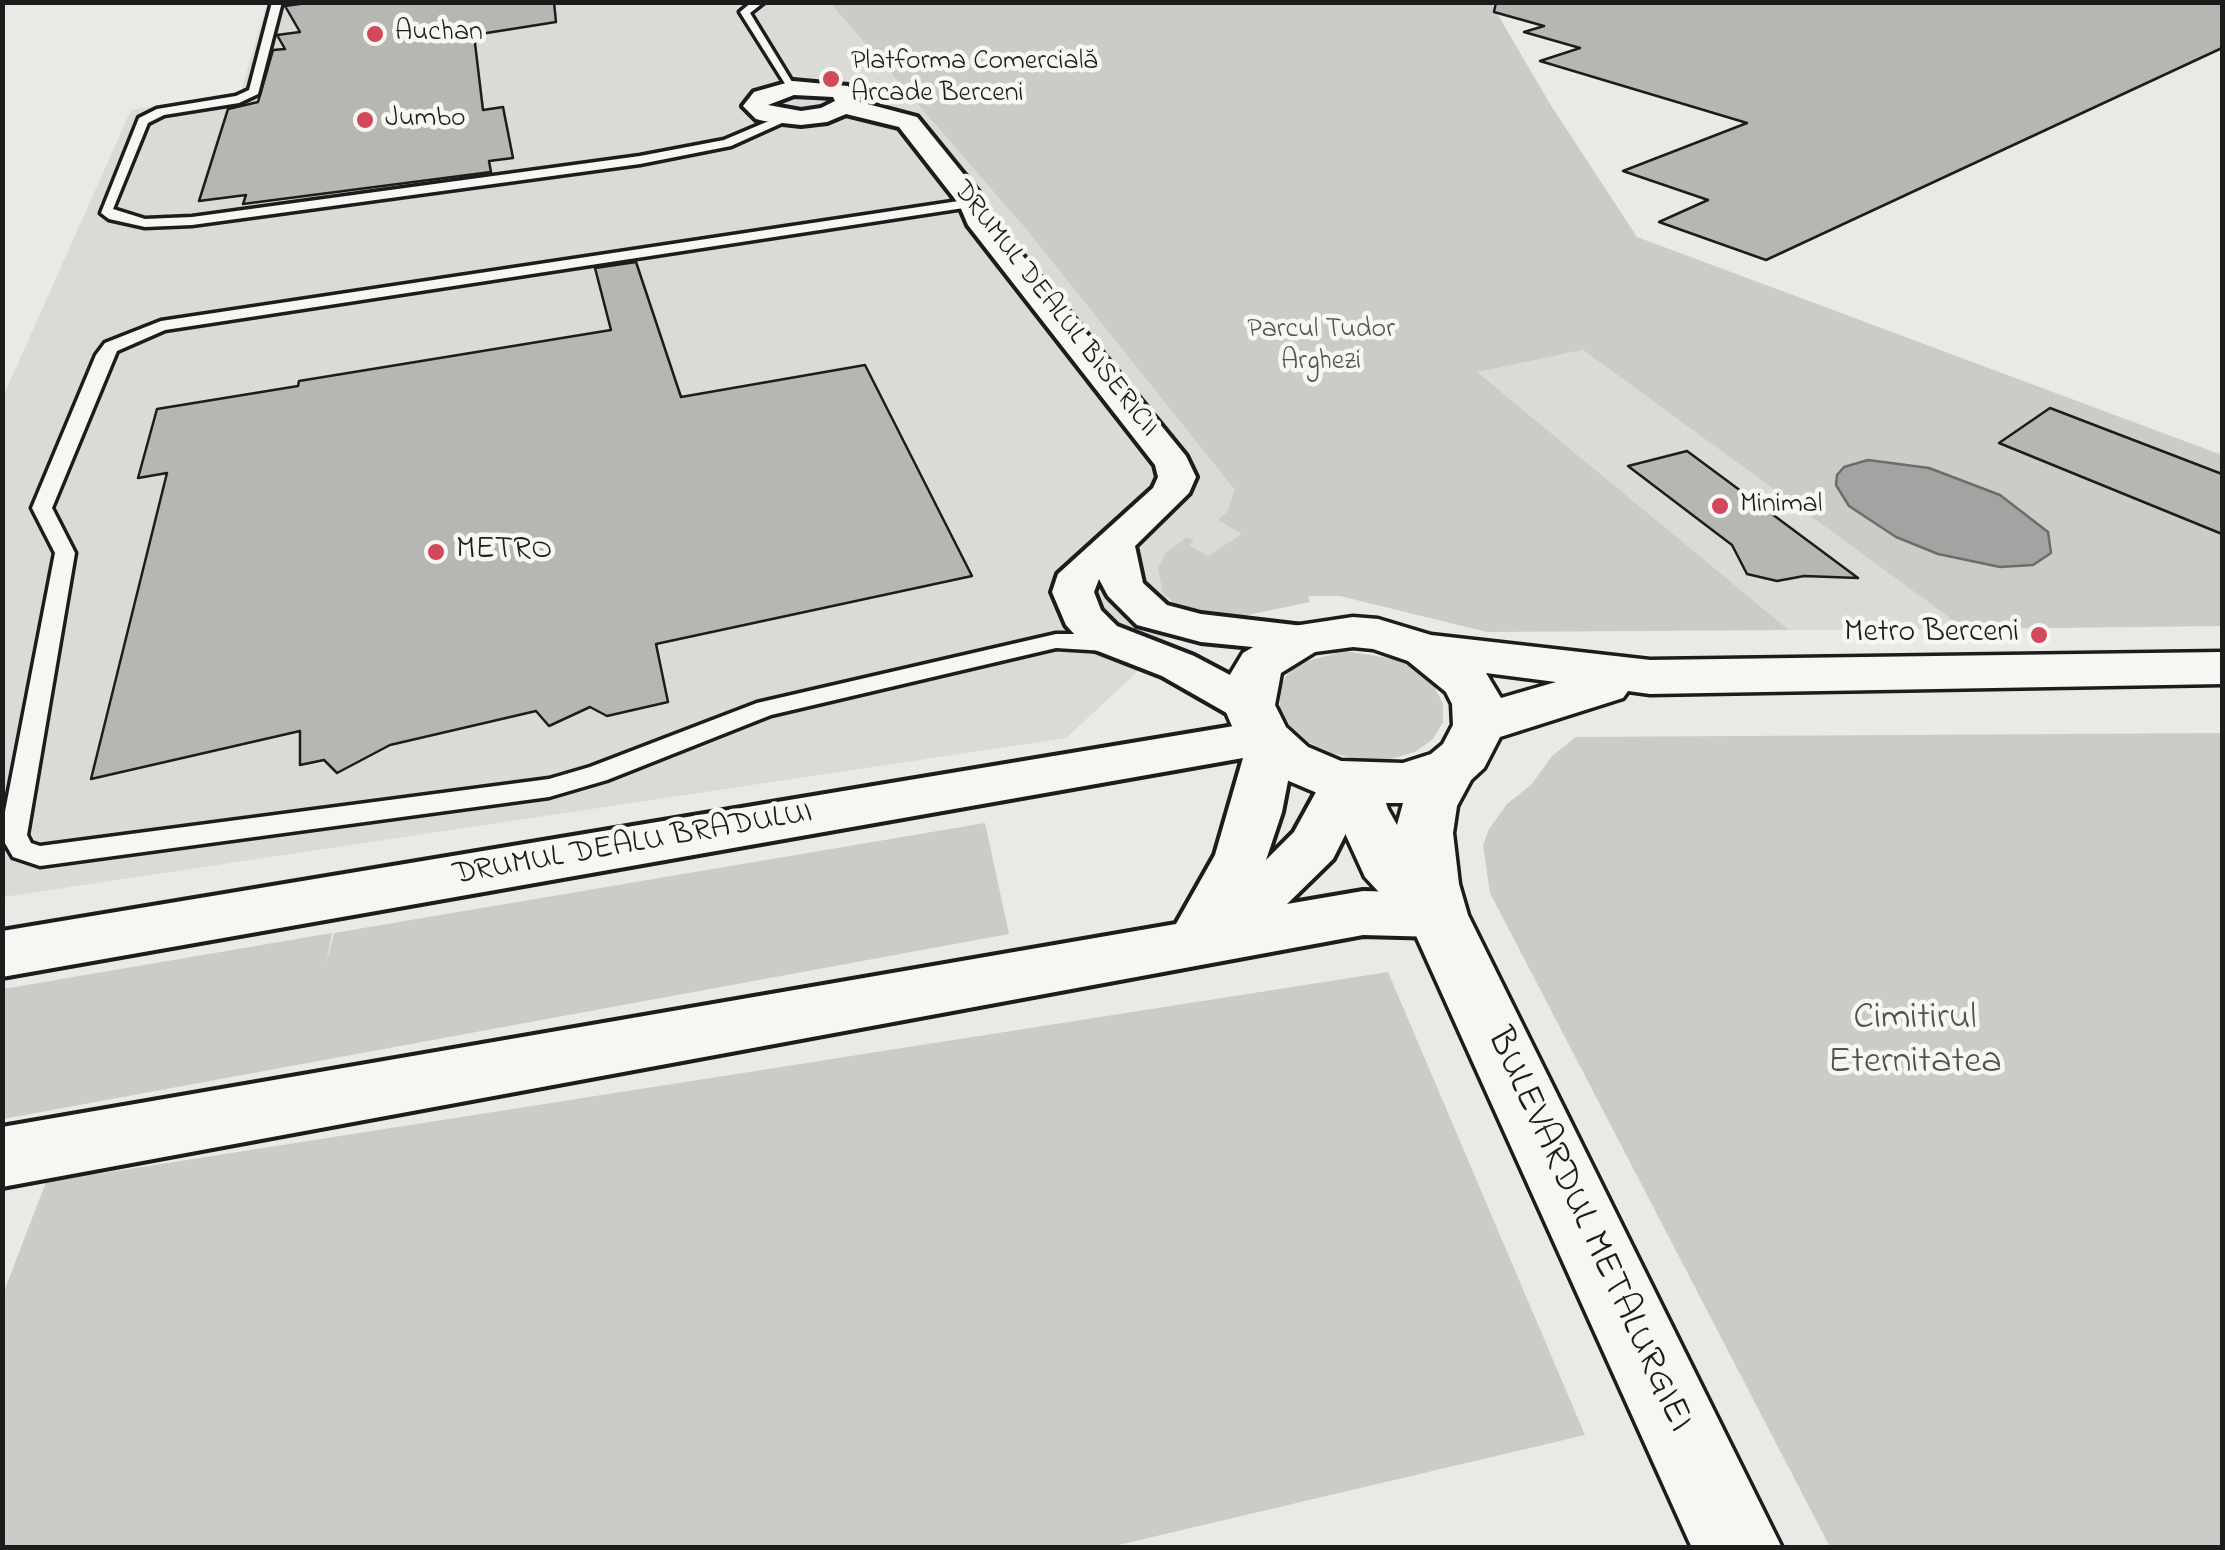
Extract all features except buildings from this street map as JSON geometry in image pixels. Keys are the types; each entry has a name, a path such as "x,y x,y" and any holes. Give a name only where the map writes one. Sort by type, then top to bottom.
{"main road":[{"path":"1650,677 1574,693 1465,746 1406,783 1353,783 1313,772 1261,729 1251,683 1261,664 1280,648 1304,638 1340,632 1378,634 1426,650 1513,664 1650,677 2222,668"},
{"path":"1426,650 1450,665 1467,683 1478,704 1465,746"},
{"name":"BULEVARDUL METALURGIEI","path":"1465,746 1429,806 1424,833 1428,884 1436,916 1738,1548"},
{"name":"BULEVARDUL METALURGIEI","path":"1353,783 1360,809 1386,861 1436,916"}],"street":[{"path":"793,88 840,91 850,98 845,107 828,115 787,118 764,114 756,103 770,94 793,88"},
{"name":"DRUMUL DEALUL BISERICII","path":"845,107 886,113 908,122 972,203 978,219 1173,464 1174,487 1114,544 1088,562 1074,583 1081,615 1101,636 1205,678 1261,729"},
{"path":"1114,544 1123,587 1152,615 1202,628 1304,638"},
{"path":"1192,944 1242,856 1256,812 1261,729"},
{"name":"DRUMUL DEALU BRADULUI","path":"2,954 1261,729"},
{"path":"1192,944 1250,906 1297,863 1314,845 1334,805 1353,783"},
{"path":"9,1167 1362,914 1436,916"}],"lane":[{"path":"277,2 254,92 239,99 161,112 143,121 106,210 114,216 145,223 192,221 640,160 726,143 787,118"},
{"path":"759,2 745,12 793,88"},
{"path":"972,203 162,326 111,347 104,355 42,508 66,553 14,835 22,850 40,856 549,788 598,774 765,709 927,670 1056,642 1084,641 1133,651"}],"shaded area":[{"path":"267,3 830,3 1026,229 1278,543 1278,556 1307,596 1180,619 1132,677 1066,738 3,897 3,397 131,110 241,92"},
{"path":"1583,350 1965,629 1789,630 1476,372"},
{"path":"1868,460 1929,468 2000,495 2048,532 2051,553 2033,565 2000,567 1938,554 1896,537 1849,506 1836,485 1837,475 1844,467"}],"green space":[{"name":"Parcul Tudor Arghezi","path":"830,3 1491,3 1550,104 1637,237 2222,455 2222,626 1965,629 1583,350 1477,372 1789,630 1487,632 1340,596 1308,596 1310,602 1233,618 1180,607 1163,593 1158,567 1166,553 1187,537 1194,541 1189,545 1208,556 1242,534 1218,520 1227,512 1235,490 1026,229"},
{"path":"1345,651 1395,659 1417,670 1434,686 1443,704 1443,722 1433,739 1415,752 1390,759 1361,760 1308,742 1291,727 1280,709 1279,692 1286,676 1300,663"},
{"name":"Cimitirul Eternitatea","path":"2222,733 2222,1547 1830,1547 1490,893 1483,845 1489,829 1507,804 1531,785 1552,756 1576,737"},
{"path":"985,823 1009,934 3,1119 3,989 332,933 326,964 334,933"},
{"path":"1388,972 1585,1435 1110,1547 3,1547 3,1294 46,1182"}],"place":[{"name":"Auchan","path":"375,34"},
{"name":"Platforma Comercială Arcade Berceni","path":"831,79"},
{"name":"Jumbo","path":"365,120"},
{"name":"Minimal","path":"1720,506"},
{"name":"METRO","path":"436,552"},
{"name":"Metro Berceni","path":"2039,635"}]}
